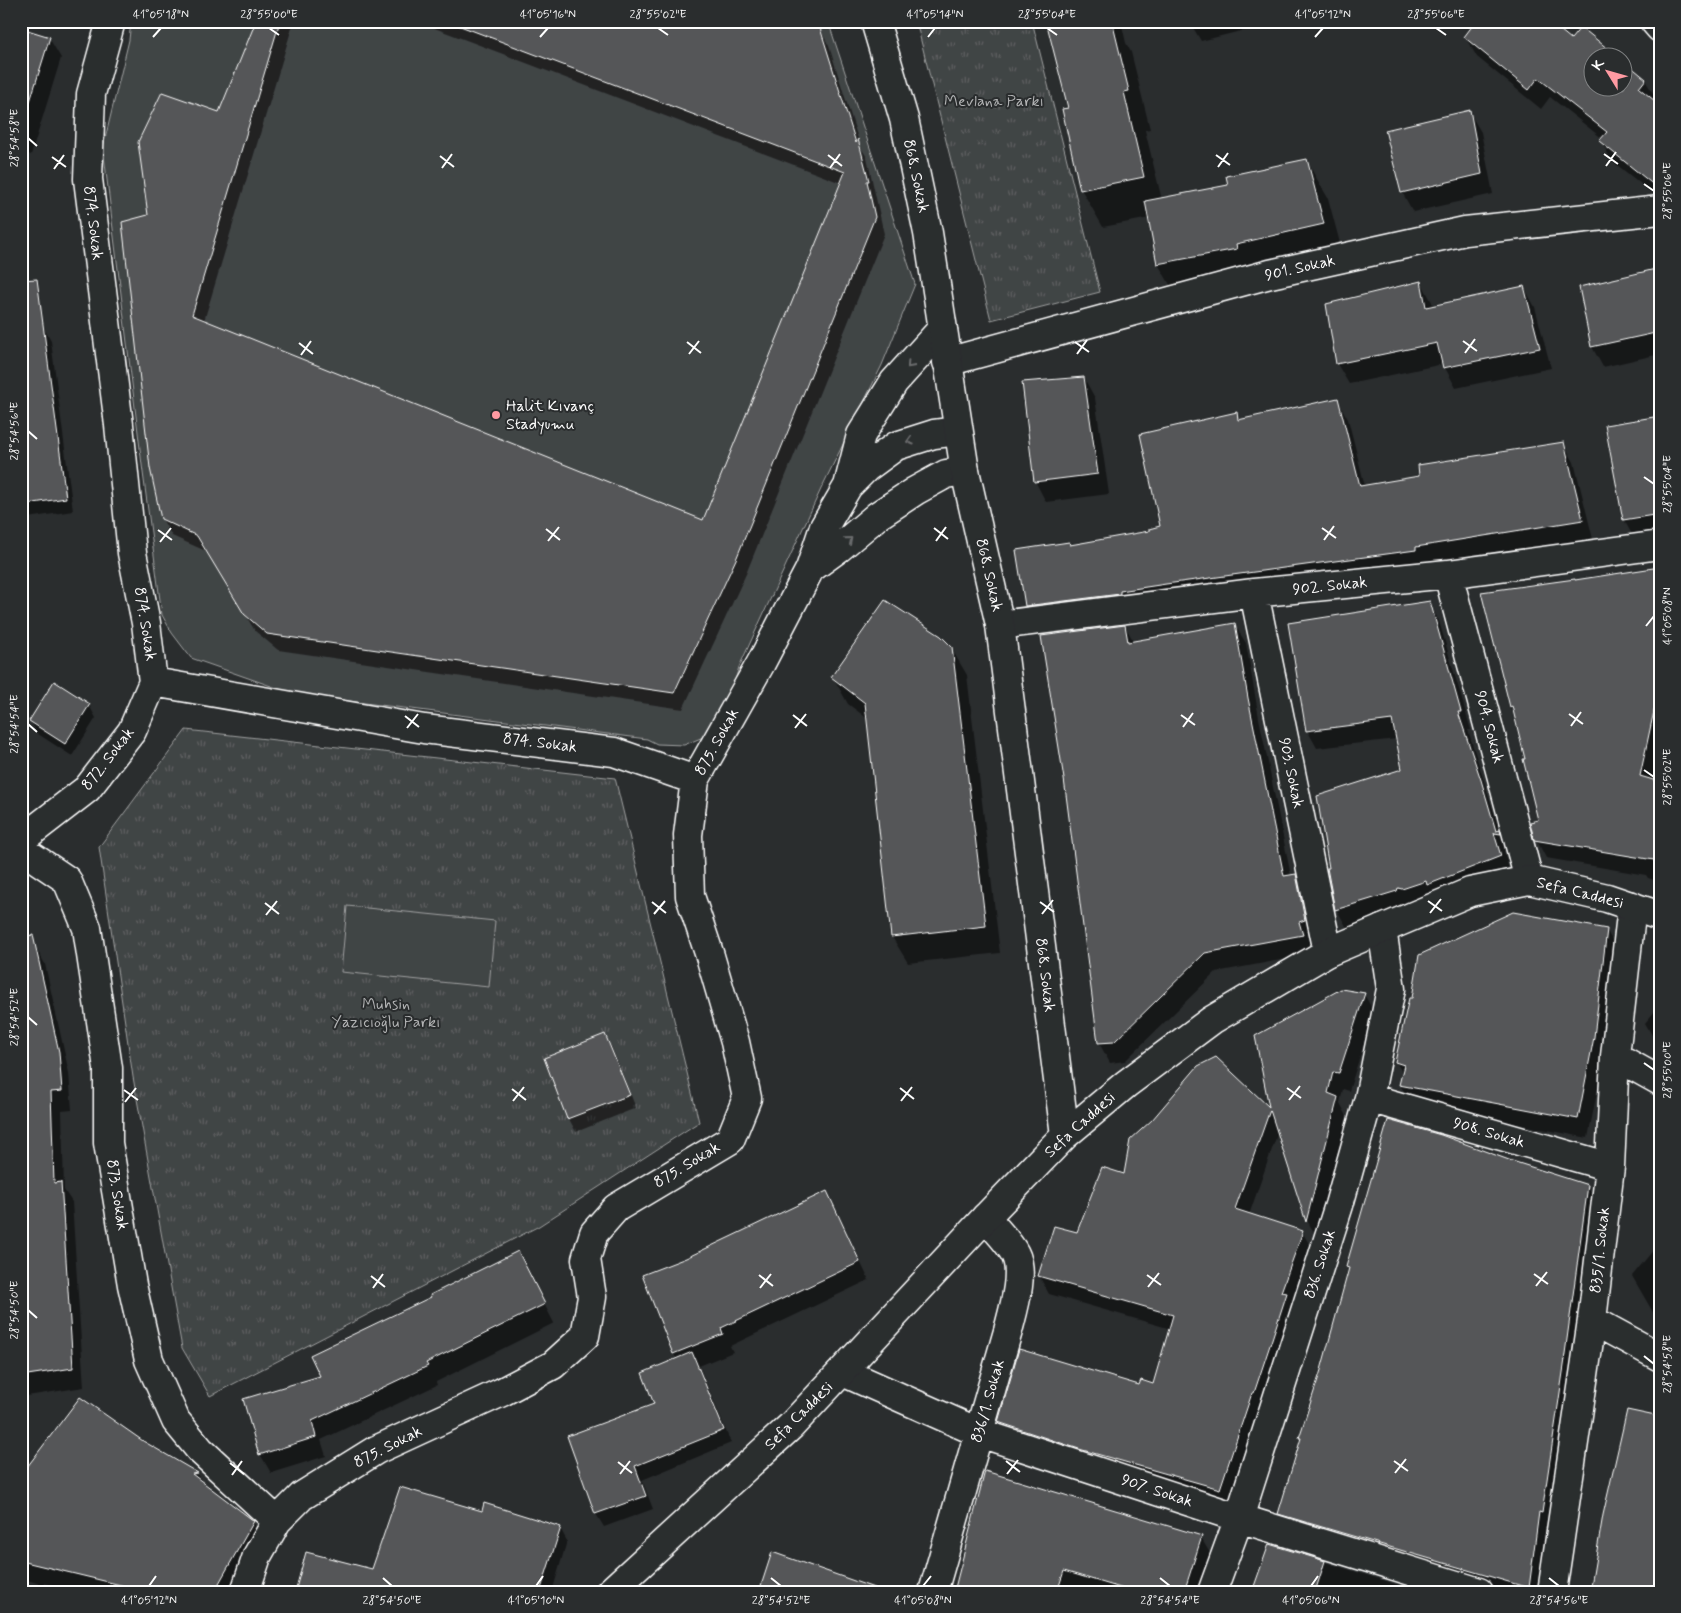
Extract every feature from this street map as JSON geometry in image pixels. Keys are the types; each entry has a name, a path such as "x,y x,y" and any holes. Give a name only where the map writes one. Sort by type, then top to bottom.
{"street":[{"name":"874. Sokak","path":"111,21 92,94 88,179 119,425 132,553 146,623 154,682 424,729 614,752 695,780"},
{"name":"868. Sokak","path":"874,21 904,119 928,234 965,471 1000,625 1065,1135"},
{"path":"1654,21 1660,28"},
{"name":"901. Sokak","path":"947,362 1270,274 1465,231 1660,210"},
{"path":"848,486 861,435 894,382 942,328"},
{"path":"848,486 866,468 896,446 934,434 958,431"},
{"path":"810,569 840,548 877,516 915,491 946,474 965,471"},
{"name":"875. Sokak","path":"245,1592 257,1556 277,1521 302,1496 376,1450 502,1392 553,1365 585,1336 592,1297 586,1259 594,1233 616,1208 730,1140 747,1098 735,1042 690,896 688,835 695,780 761,663 810,569 824,527 848,486"},
{"name":"902. Sokak","path":"1000,625 1254,593 1448,574 1660,545"},
{"name":"904. Sokak","path":"1448,574 1529,880"},
{"name":"903. Sokak","path":"1254,593 1328,952"},
{"name":"872. Sokak","path":"21,840 87,789 132,730 154,682"},
{"name":"873. Sokak","path":"21,849 67,880 87,928 108,1068 108,1143 132,1285 149,1360 176,1420 200,1450 277,1521"},
{"name":"Sefa Caddesi","path":"611,1590 791,1426 1065,1135 1126,1084 1212,1020 1328,952 1470,892 1529,880 1607,898 1660,916"},
{"name":"835/1. Sokak","path":"1552,1592 1592,1320 1610,1167 1615,1056 1632,906"},
{"name":"836. Sokak","path":"1212,1592 1239,1518 1339,1205 1369,1098 1391,989 1382,929"},
{"path":"1615,1056 1660,1081"},
{"name":"908. Sokak","path":"1369,1098 1610,1167"},
{"name":"836/1. Sokak","path":"933,1592 980,1433 1017,1290 1018,1271 1015,1255 986,1217"},
{"path":"1592,1320 1660,1358"},
{"name":"907. Sokak","path":"843,1372 980,1433 1239,1518 1479,1592"}],"green space":[{"name":"Halit Kıvanç Stadyumu","path":"131,21 828,21 915,284 882,365 821,489 739,667 723,720 708,735 684,745 657,744 647,739 294,694 191,658 172,633 162,615 103,147 129,40"},
{"name":"Mevlana Parkı","path":"916,21 1032,21 1100,292 991,320"},
{"name":"Muhsin Yazıcıoğlu Parkı","path":"186,730 615,778 699,1122 539,1226 210,1396 182,1348 133,1077 99,847"},
{"path":"347,906 495,921 489,987 341,972"}],"building":[{"path":"256,21 280,21 192,315 703,520 845,172 455,24 455,21 802,21 820,28 856,143 858,139 869,181 867,181 875,217 737,557 674,693 267,634 244,614 197,536 161,519 150,468 122,222 148,215 138,142 162,92 219,112"},
{"path":"1046,21 1112,21 1129,91 1124,92 1144,177 1080,190 1062,109 1068,108"},
{"path":"1476,21 1549,21 1571,39 1581,27 1607,48 1584,48 1584,98 1634,98 1634,69 1646,79 1639,88 1660,105 1660,190 1599,141 1607,132 1538,78 1529,90 1464,37"},
{"path":"21,28 50,37 27,111 21,110"},
{"path":"1470,110 1482,174 1401,193 1385,130"},
{"path":"1307,159 1324,224 1236,244 1237,249 1157,264 1145,201 1228,185 1226,176"},
{"path":"1660,268 1660,332 1591,347 1579,287"},
{"path":"37,279 66,498 21,505 21,280"},
{"path":"1421,281 1426,307 1524,286 1540,348 1443,368 1437,343 1336,364 1326,304"},
{"path":"1084,377 1098,474 1034,482 1022,382"},
{"path":"1338,398 1360,486 1419,476 1418,465 1564,442 1583,520 1416,547 1416,550 1166,584 1120,591 1120,594 1025,606 1016,550 1069,542 1070,545 1149,531 1149,529 1160,526 1140,434 1237,412 1238,420"},
{"path":"1660,416 1660,514 1623,520 1605,425"},
{"path":"1660,567 1660,683 1640,776 1660,782 1660,861 1534,840 1530,822 1538,820 1523,759 1525,759 1481,592"},
{"path":"885,600 941,636 952,647 986,926 891,937 865,703 831,677"},
{"path":"1430,601 1461,712 1458,712 1496,831 1500,830 1501,834 1494,833 1501,856 1427,885 1426,881 1402,889 1398,888 1397,891 1335,910 1317,796 1402,769 1392,720 1306,731 1288,623"},
{"path":"1235,623 1284,876 1296,874 1305,920 1299,922 1303,935 1205,953 1114,1042 1098,1043 1064,779 1041,636 1125,625 1128,642"},
{"path":"54,681 90,704 65,744 29,721"},
{"path":"1513,912 1607,929 1594,1037 1578,1119 1399,1085 1404,1065 1395,1062 1409,998 1412,998 1419,955"},
{"path":"33,935 59,1052 62,1091 51,1092 54,1183 61,1182 73,1368 21,1376 21,937"},
{"path":"1341,989 1365,993 1339,1073 1333,1072 1328,1093 1338,1097 1306,1222 1270,1110 1235,1209 1303,1231 1281,1292 1287,1293 1220,1489 1079,1449 998,1422 1019,1349 1139,1385 1141,1380 1153,1384 1173,1315 1038,1276 1054,1226 1077,1232 1102,1167 1124,1174 1130,1140 1152,1120 1198,1066 1216,1057 1269,1107 1255,1036"},
{"path":"605,1034 630,1095 567,1119 544,1058"},
{"path":"1388,1120 1441,1135 1509,1160 1588,1185 1564,1361 1565,1359 1542,1513 1539,1512 1529,1588 1278,1514 1301,1438 1299,1438 1321,1370 1349,1268 1346,1267"},
{"path":"827,1191 860,1262 721,1328 723,1334 673,1354 642,1275 686,1258"},
{"path":"518,1251 545,1304 426,1363 428,1366 312,1421 316,1437 259,1455 243,1399 320,1376 310,1355 431,1297 430,1295"},
{"path":"692,1352 724,1430 635,1466 646,1496 595,1514 567,1436 654,1404 642,1373"},
{"path":"80,1397 143,1441 198,1473 192,1474 254,1521 214,1592 150,1592 21,1561 21,1475"},
{"path":"1627,1410 1660,1417 1660,1592 1590,1592 1603,1515"},
{"path":"985,1471 1202,1536 1184,1592 1134,1592 1064,1571 1057,1592 954,1592"},
{"path":"400,1487 482,1511 484,1503 561,1527 540,1592 295,1592 306,1552 372,1569"},
{"path":"1269,1544 1325,1561 1315,1592 1252,1592"},
{"path":"772,1552 874,1588 873,1592 759,1592"}],"place":[{"name":"Halit Kıvanç Stadyumu","path":"496,415"}]}
